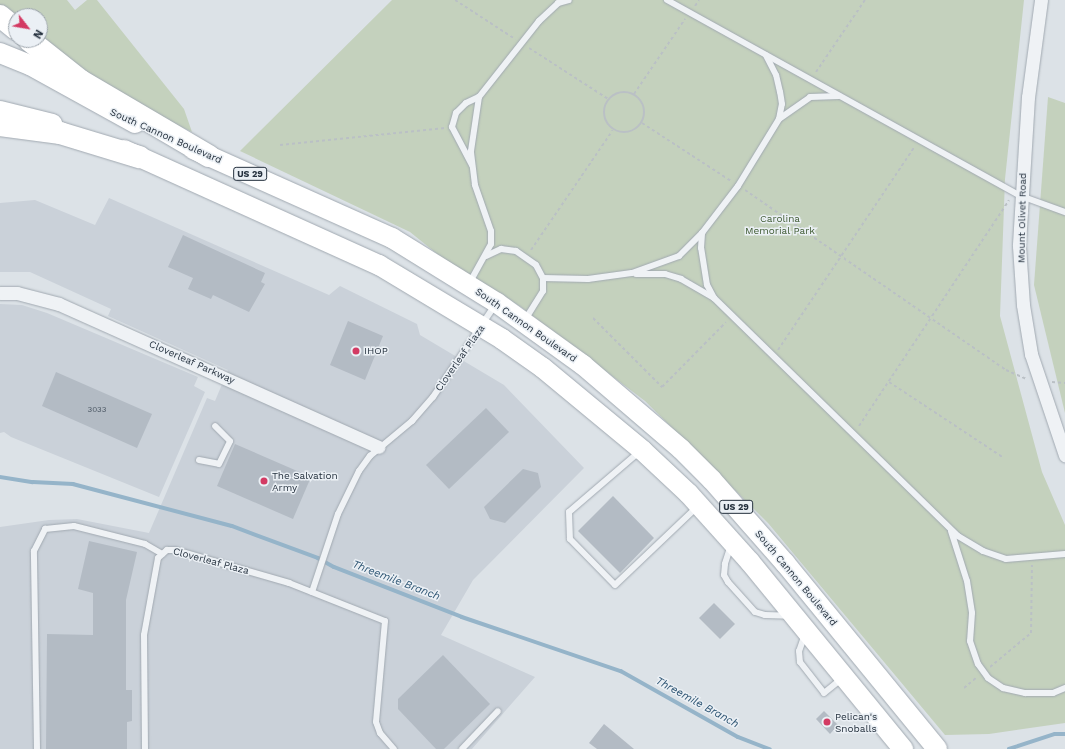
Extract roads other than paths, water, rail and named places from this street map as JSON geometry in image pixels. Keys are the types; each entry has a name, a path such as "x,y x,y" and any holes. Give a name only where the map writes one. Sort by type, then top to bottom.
{"highway":[{"path":"0,16 8,22"},
{"path":"39,48 80,81 209,156"},
{"path":"0,125 60,133 140,157"}],"main road":[{"name":"South Cannon Boulevard","path":"0,54 35,68 124,118 381,232 524,321 583,365 681,449 712,480 785,563 937,749"},
{"name":"US 29","path":"0,111 80,131 140,157 379,265 482,326 547,372 642,450 699,506 732,542 794,615 903,749"}],"street":[{"name":"Mount Olivet Road","path":"1041,0 1017,194 1019,246 1023,305 1031,354 1065,455"},
{"name":"Cloverleaf Parkway","path":"0,293 17,293 58,304 379,447"}],"lane":[{"path":"473,168 452,127 456,113 466,103 479,97 522,43 558,3 569,0"},
{"path":"667,0 1017,194 1065,212"},
{"path":"632,274 679,256 702,233 738,186 779,119 782,104 780,92 776,75 766,55"},
{"path":"779,119 810,97 840,96"},
{"path":"468,285 486,256 491,244 491,231 475,184 471,151 479,97"},
{"path":"702,233 701,248 707,285 714,298"},
{"path":"486,256 501,249 516,251 536,265 543,278 543,291 524,321"},
{"path":"543,278 588,279 632,274 665,274 681,279 714,298 958,536 983,550 1006,559 1065,554"},
{"name":"Cloverleaf Plaza","path":"312,592 314,582 330,537 348,491 363,466 379,447 412,421 433,397 497,303"},
{"path":"199,460 219,464 230,441 215,426"},
{"path":"642,450 569,512 570,539 615,585 699,506"},
{"path":"37,749 34,551 45,530 74,526 145,544 162,554"},
{"path":"950,527 967,581 972,613 970,641 984,672 1002,688 1025,693 1053,693 1065,688"},
{"path":"732,542 725,564 724,575 728,582 755,612 778,616 794,615"},
{"name":"Cloverleaf Plaza","path":"146,749 144,635 158,558 167,550 175,550 312,592 385,621 376,722 380,733 394,749"},
{"path":"462,749 498,711"}],"waterway":[{"name":"Threemile Branch","path":"0,477 33,482 73,484 232,526 318,558 334,567 462,617 621,671 738,737 770,749"},
{"name":"Threemile Branch","path":"1009,749 1055,734 1065,734"}],"place":[{"name":"IHOP","path":"356,351"},
{"name":"The Salvation Army","path":"264,481"},
{"name":"Pelican's Snoballs","path":"827,722"}],"park label":[{"name":"Carolina Memorial Park","path":"780,224"}]}
